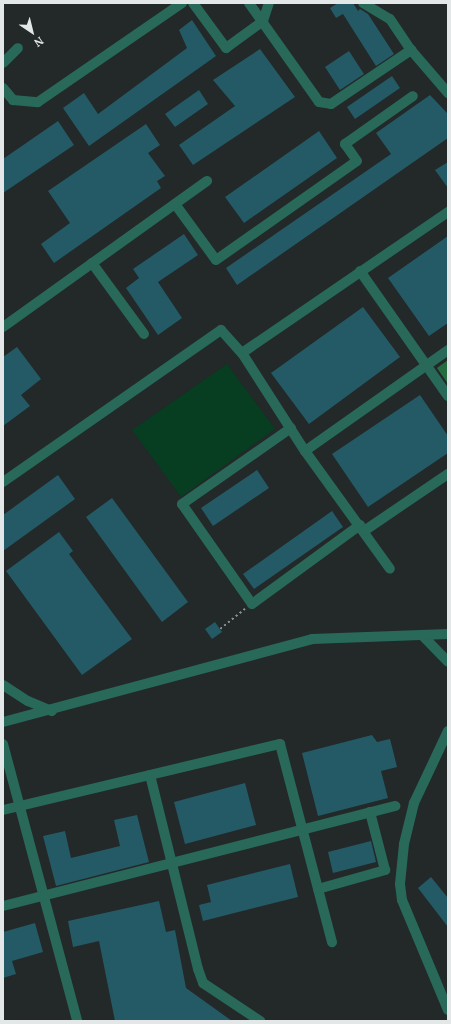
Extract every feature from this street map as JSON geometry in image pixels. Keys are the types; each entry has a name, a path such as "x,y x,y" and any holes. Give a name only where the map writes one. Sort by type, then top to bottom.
{"street":[{"path":"3,88 13,100 38,102 182,3"},
{"path":"193,3 226,48 263,22 269,3"},
{"path":"249,3 319,102 331,104 411,50"},
{"path":"363,3 390,19 411,50 448,93"},
{"path":"3,63 18,48"},
{"path":"175,204 216,260 357,161 345,144 413,96"},
{"path":"3,327 207,181"},
{"path":"242,353 448,212"},
{"path":"92,263 144,334"},
{"path":"360,271 448,396"},
{"path":"3,482 221,330 242,353 306,451 390,569"},
{"path":"306,451 448,350"},
{"path":"291,428 182,504 252,604 362,528 448,474"},
{"path":"3,721 52,710 312,639 448,634"},
{"path":"422,635 448,662"},
{"path":"3,685 28,701 52,710"},
{"path":"448,731 414,803 404,844 400,884 402,900 448,1010"},
{"path":"3,744 77,1021"},
{"path":"3,810 280,744 332,942"},
{"path":"150,775 204,983 260,1021"},
{"path":"3,906 395,806"},
{"path":"318,889 385,870 370,812"}],"path":[{"path":"220,629 246,608"}],"green space":[{"path":"448,360 448,384 437,368"},
{"path":"227,364 275,429 181,497 132,430"}],"building":[{"path":"338,3 353,3 358,11 360,9 368,14 394,54 376,66 343,14 336,18 330,8"},
{"path":"192,20 216,56 89,146 63,108 84,93 98,114 187,48 179,30"},
{"path":"260,49 295,97 193,165 179,145 235,106 213,80"},
{"path":"349,51 364,74 340,90 325,67"},
{"path":"392,76 400,88 355,119 347,107"},
{"path":"199,90 208,104 175,127 165,114"},
{"path":"430,95 448,114 448,138 237,285 226,268 391,154 376,133"},
{"path":"58,121 74,145 3,193 3,159"},
{"path":"146,124 160,145 148,153 165,176 157,181 161,188 54,263 41,244 70,223 48,191"},
{"path":"319,131 337,158 244,223 225,197"},
{"path":"448,162 448,188 435,170"},
{"path":"184,234 198,255 158,282 182,318 158,335 126,288 139,278 133,269"},
{"path":"448,236 448,323 429,336 388,278"},
{"path":"363,307 400,357 309,424 271,373"},
{"path":"17,347 41,379 21,395 30,406 3,426 3,357"},
{"path":"420,395 448,436 448,453 368,507 332,454"},
{"path":"257,470 269,488 213,526 201,508"},
{"path":"58,475 75,499 3,551 3,515"},
{"path":"112,498 188,602 162,622 86,517"},
{"path":"332,511 343,527 254,589 243,574"},
{"path":"59,532 73,551 69,554 132,639 82,675 6,571"},
{"path":"215,622 222,632 212,639 205,629"},
{"path":"372,735 377,742 390,739 397,767 381,771 388,798 318,816 302,753"},
{"path":"245,783 256,825 185,844 174,802"},
{"path":"137,815 149,862 56,886 43,836 65,831 71,858 120,846 114,820"},
{"path":"371,841 376,862 333,873 328,852"},
{"path":"290,864 298,897 203,921 199,905 211,902 207,885"},
{"path":"431,877 448,898 448,927 418,888"},
{"path":"159,901 166,932 175,930 186,988 232,1021 115,1021 99,941 73,947 68,921"},
{"path":"35,923 43,952 12,961 16,974 3,978 3,932"}]}
